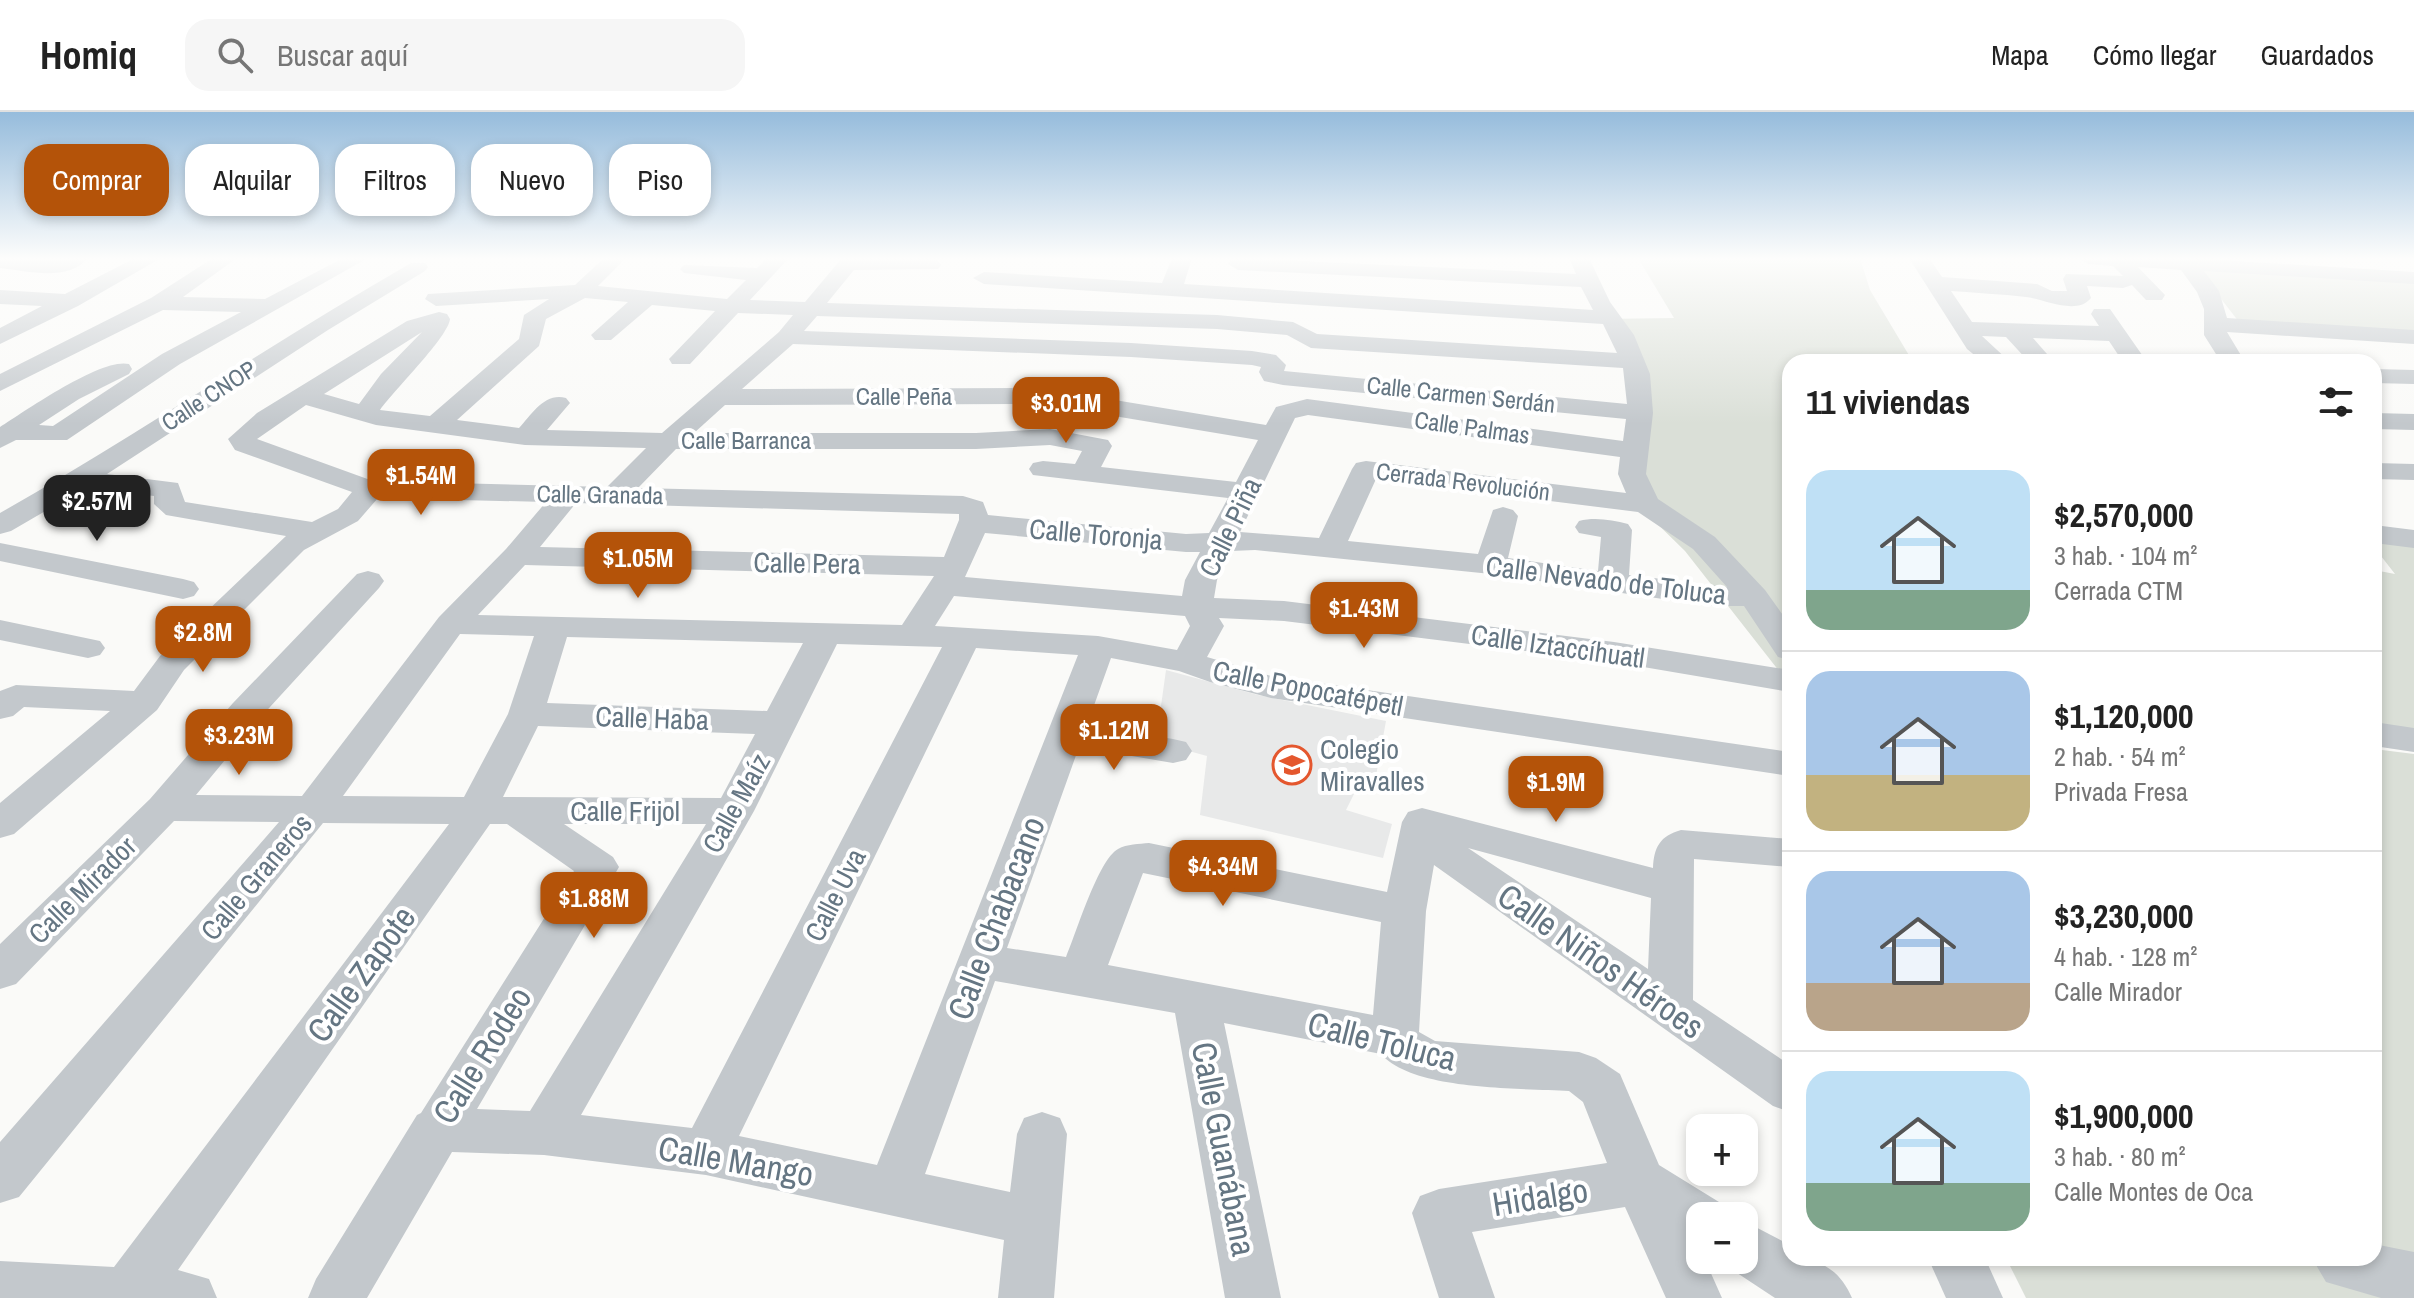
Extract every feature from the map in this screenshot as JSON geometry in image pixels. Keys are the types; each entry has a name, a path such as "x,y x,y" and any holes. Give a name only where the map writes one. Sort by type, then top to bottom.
{"street":[{"path":"0,337 46,313"},
{"path":"0,384 139,313"},
{"path":"5,436 70,394 135,362 171,359 254,313"},
{"name":"Calle CNOP","path":"0,525 80,479 336,313"},
{"path":"304,396 433,313"},
{"path":"365,413 390,379 419,350 436,313"},
{"path":"436,425 531,341 532,320 539,313"},
{"path":"603,335 629,313"},
{"path":"681,359 722,313"},
{"path":"614,496 669,441 787,337 806,313"},
{"path":"939,313 1122,318 1293,329 1311,341 1476,372 1633,361"},
{"path":"1122,318 1124,313"},
{"path":"1473,313 1476,372"},
{"path":"1519,313 1610,318"},
{"path":"1608,313 1622,335 1638,374 1640,413 1632,474 1646,504 1704,543 1754,597 1782,638"},
{"path":"1954,313 1975,344 1987,354"},
{"path":"2059,313 2074,332"},
{"path":"2100,313 2130,354"},
{"path":"2215,313 2216,335 2228,354"},
{"path":"2215,324 2414,337"},
{"path":"1965,329 2117,334"},
{"path":"2012,330 2034,354"},
{"path":"787,337 1071,347 1017,439"},
{"name":"Calle Carmen Serdán","path":"1071,347 1180,363 1267,360 1274,365 1273,376 1283,378 1476,372 1547,394 1640,413"},
{"path":"2382,376 2414,377"},
{"name":"Calle Barranca","path":"304,396 365,413 525,437 669,441 1050,437 1098,446 1084,473"},
{"name":"Calle Granada","path":"304,396 241,439 245,444 370,489 614,496 969,514"},
{"name":"Calle Peña","path":"721,397 1042,396 1276,435"},
{"path":"525,437 557,403"},
{"name":"Calle Piña","path":"1187,662 1207,626 1196,605 1201,580 1218,543 1247,492 1285,413 1307,407"},
{"name":"Calle Palmas","path":"1307,407 1636,451"},
{"path":"2382,421 2414,422"},
{"path":"1043,469 1247,492"},
{"name":"Cerrada Revolución","path":"1329,549 1366,469 1646,504"},
{"path":"2382,471 2414,472"},
{"path":"80,479 168,489 169,504 176,509 313,531"},
{"path":"0,824 144,702 172,663 293,544 348,515 370,489"},
{"name":"Calle Graneros","path":"0,1180 313,809 451,624 517,556 567,495"},
{"path":"911,637 949,576 969,514"},
{"name":"Calle Toronja","path":"969,514 1218,543"},
{"path":"1491,565 1503,516"},
{"path":"1590,527 1617,530 1613,582"},
{"path":"2382,535 2414,539"},
{"name":"Calle Nevado de Toluca","path":"1218,543 1255,541 1491,565 1711,596 1754,597"},
{"path":"0,552 183,589"},
{"name":"Calle Pera","path":"517,556 949,576"},
{"name":"Calle Iztaccíhuatl","path":"949,576 1155,605 1284,611 1598,650 1782,680"},
{"name":"Calle Mirador","path":"0,972 164,808 246,711 368,581"},
{"name":"Calle Popocatépetl","path":"451,624 824,636 964,637 1098,646 1187,662 1222,675 1271,687 1782,763"},
{"name":"Calle Zapote","path":"126,1297 497,810 554,626"},
{"path":"0,630 88,648"},
{"name":"Calle Maíz","path":"544,1133 734,811 824,636"},
{"name":"Calle Uva","path":"706,1152 964,637"},
{"name":"Calle Chabacano","path":"893,1191 1098,646"},
{"path":"8,702 144,702"},
{"name":"Calle Haba","path":"526,714 779,723"},
{"path":"1065,733 1173,751"},
{"path":"2382,735 2414,740"},
{"path":"164,808 497,810"},
{"name":"Calle Frijol","path":"497,810 734,811"},
{"name":"Calle Rodeo","path":"336,1298 435,1130 598,867 497,810"},
{"path":"1395,1038 1404,911 1422,822 1674,871"},
{"name":"Calle Niños Héroes","path":"1422,822 1444,852 1782,1086"},
{"path":"1670,1010 1674,871 1681,844 1782,852"},
{"path":"1081,977 1123,870 1131,860 1149,858 1404,911"},
{"name":"Calle Toluca","path":"980,961 1081,977 1395,1038 1407,1051 1434,1061 1579,1072 1603,1089 1640,1181 1694,1298"},
{"name":"Calle Guanábana","path":"1196,1001 1253,1298"},
{"name":"Calle Mango","path":"435,1130 544,1133 706,1152 1032,1221"},
{"path":"1026,1298 1042,1134"},
{"path":"1640,1181 1686,1210"},
{"name":"Hidalgo","path":"1467,1298 1439,1213 1640,1181"},
{"path":"1758,1256 1824,1298"},
{"path":"1960,1266 1975,1298"},
{"path":"2355,1266 2414,1279"},
{"path":"0,1288 189,1298"}],"shaded area":[{"path":"1671,313 1884,313 1908,354 1782,354 1782,675 1685,551 1636,503 1627,363 1601,319 1674,318"},
{"path":"2232,313 2414,313 2414,333 2239,322"},
{"path":"2382,538 2414,542 2414,750 2382,746 2382,572 2395,574 2382,557"},
{"name":"Colegio Miravalles","path":"1166,670 1258,695 1386,721 1376,776 1364,774 1346,810 1392,824 1383,858 1200,815 1207,756 1156,742"},
{"path":"2382,750 2414,754 2414,1298 2026,1298 2010,1266 2382,1266"}],"place":[{"name":"Colegio Miravalles","path":"1292,765"}]}
